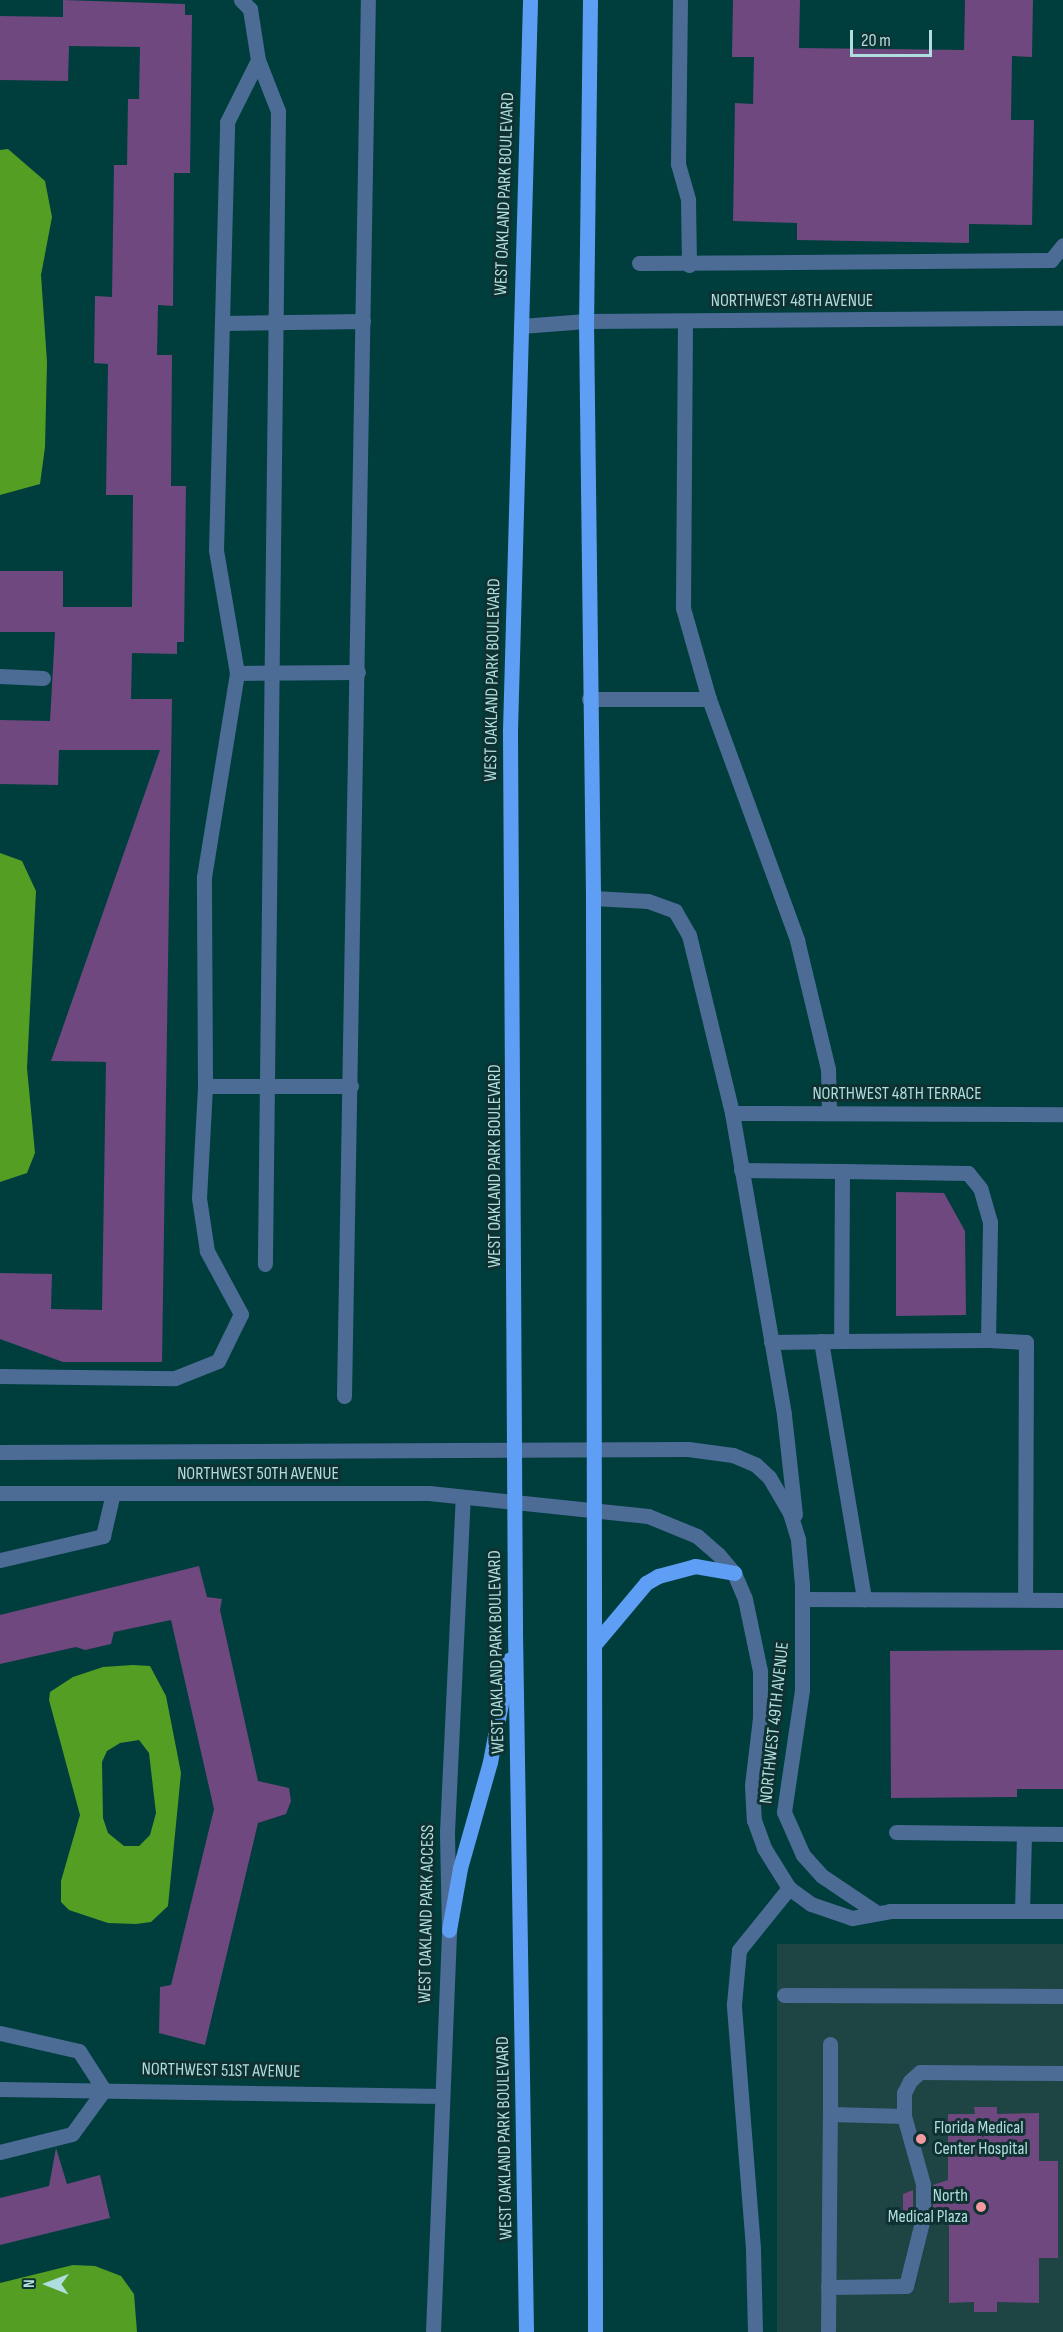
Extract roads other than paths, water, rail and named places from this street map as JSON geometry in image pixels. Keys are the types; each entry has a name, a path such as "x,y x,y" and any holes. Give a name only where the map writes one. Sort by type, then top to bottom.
{"main road":[{"name":"WEST OAKLAND PARK BOULEVARD","path":"526,2332 515,1628 510,731 530,0"},
{"path":"590,0 586,321 593,898 596,2332"},
{"path":"594,1645 646,1583 657,1576 695,1566 734,1573"},
{"path":"449,1930 462,1859 490,1762 515,1628"}],"street":[{"path":"241,0 250,9 258,60 278,111 265,1264"},
{"path":"344,1396 368,0"},
{"path":"680,0 678,164 688,200 689,265"},
{"path":"0,1376 176,1378 218,1361 241,1314 207,1251 199,1198 205,1086 204,877 237,673 216,550 227,122 258,60"},
{"name":"NORTHWEST 48TH AVENUE","path":"639,263 689,265 1051,260 1063,245"},
{"name":"NORTHWEST 48TH AVENUE","path":"520,326 586,321 1063,318"},
{"path":"222,323 363,321"},
{"path":"685,321 683,608 709,699 797,940 828,1069 829,1113"},
{"path":"237,673 357,672"},
{"path":"0,676 43,678"},
{"path":"589,699 709,699"},
{"path":"593,898 641,898 675,911 689,935 732,1113 771,1342 798,1540"},
{"path":"205,1086 351,1086"},
{"name":"NORTHWEST 48TH TERRACE","path":"732,1113 1063,1114"},
{"path":"741,1170 968,1173 981,1188 990,1222 988,1340"},
{"path":"841,1341 842,1171"},
{"path":"771,1342 988,1340 1026,1342 1025,1599"},
{"path":"821,1341 864,1599"},
{"name":"NORTHWEST 49TH AVENUE","path":"515,1452 688,1449 740,1458 769,1477 790,1513 798,1540 803,1599 802,1690 784,1812 803,1855 822,1876 877,1913"},
{"name":"NORTHWEST 50TH AVENUE","path":"0,1452 515,1452"},
{"name":"NORTHWEST 50TH AVENUE","path":"0,1493 429,1493 515,1502"},
{"path":"0,1560 103,1536 113,1493"},
{"name":"WEST OAKLAND PARK ACCESS","path":"434,2332 449,1930 447,1832 463,1497"},
{"name":"NORTHWEST 49TH AVENUE","path":"515,1502 648,1516 698,1536 734,1573 745,1599 760,1671 760,1718 752,1785 754,1820 764,1848 789,1888 831,1913 852,1918 877,1913 1063,1911"},
{"path":"803,1599 1063,1599"},
{"path":"896,1832 1063,1834"},
{"path":"1022,1911 1024,1834"},
{"path":"755,2332 753,2248 734,2004 739,1950 789,1888"},
{"path":"784,1995 1063,1996"},
{"path":"0,2033 79,2051 104,2090 72,2134 0,2152"},
{"path":"828,2332 830,2044"},
{"path":"828,2287 906,2286 923,2218 922,2184 904,2116 904,2093 920,2072 1063,2073"},
{"name":"NORTHWEST 51ST AVENUE","path":"0,2089 442,2096"},
{"path":"830,2114 904,2116"}],"place":[{"name":"Florida Medical Center Hospital","path":"921,2139"},
{"name":"North Medical Plaza","path":"981,2207"}]}
